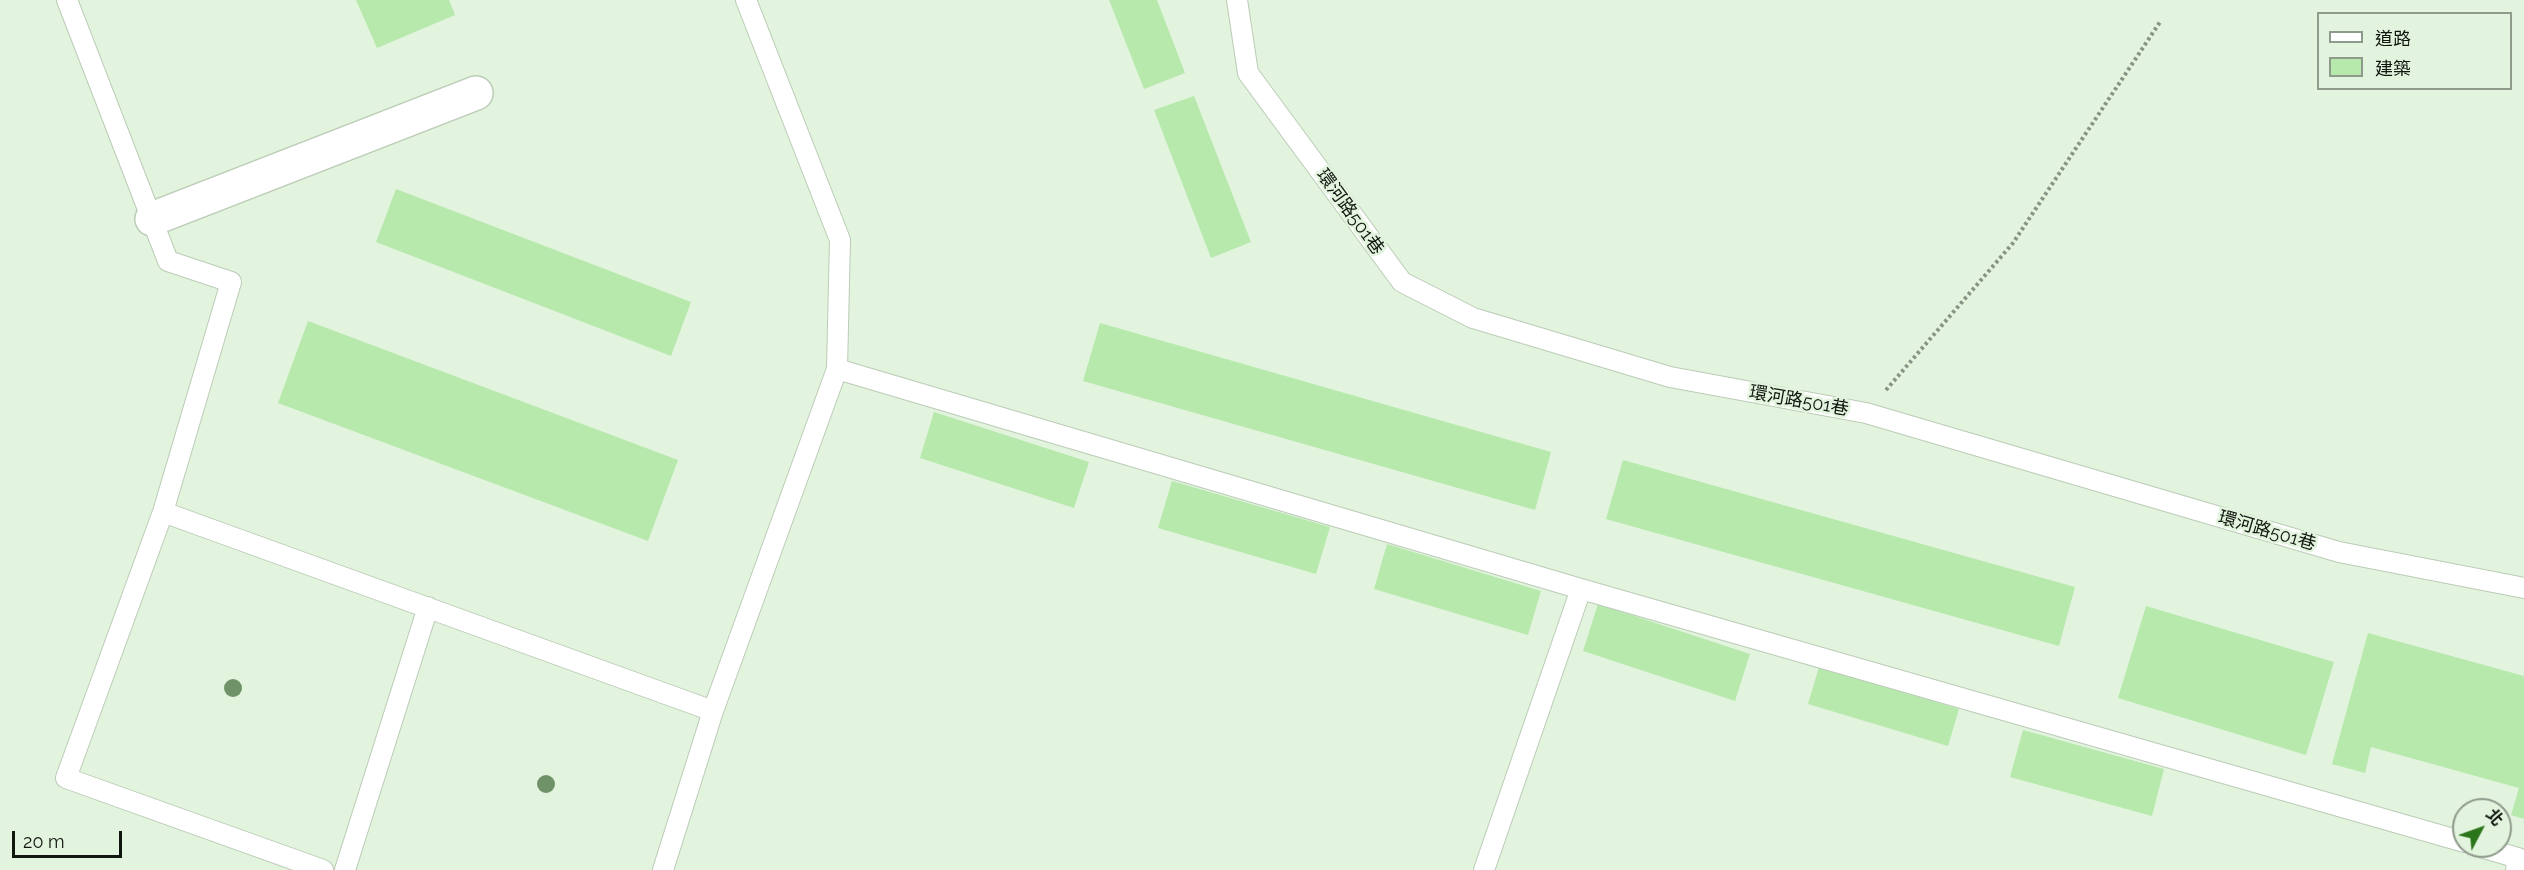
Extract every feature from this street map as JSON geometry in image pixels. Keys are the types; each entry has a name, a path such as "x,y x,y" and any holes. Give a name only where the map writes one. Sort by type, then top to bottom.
{"street":[{"path":"152,219 476,93"}],"lane":[{"path":"67,0 168,261 231,282 163,512 66,778 323,870"},
{"path":"663,870 713,711 837,369 840,240 746,0"},
{"name":"環河路501巷","path":"1237,0 1248,73 1402,282 1473,318 1670,377 1866,413 2339,552 2524,588"},
{"path":"837,369 1581,589 2452,839"},
{"path":"163,512 713,711"},
{"path":"1484,870 1581,589"},
{"path":"345,870 428,607"},
{"path":"2512,856 2518,858 2516,870"}],"path":[{"path":"1866,413 2013,243 2160,22"}],"building":[{"path":"356,0 449,0 455,15 377,48"},
{"path":"1109,0 1157,0 1185,73 1144,89"},
{"path":"1194,96 1251,242 1211,258 1154,110"},
{"path":"396,189 691,302 671,356 376,242"},
{"path":"308,321 678,460 648,541 278,403"},
{"path":"1100,323 1551,452 1535,510 1083,381"},
{"path":"934,412 1089,462 1074,508 920,458"},
{"path":"1623,460 2075,587 2059,646 1606,519"},
{"path":"1172,481 1330,527 1316,574 1158,528"},
{"path":"1387,544 1541,591 1528,635 1374,589"},
{"path":"1598,604 1750,654 1735,701 1583,651"},
{"path":"2146,606 2334,662 2306,755 2118,698"},
{"path":"2368,633 2524,676 2524,819 2512,815 2519,788 2371,747 2365,773 2332,764"},
{"path":"1819,667 1959,709 1948,746 1808,704"},
{"path":"2023,730 2164,769 2152,816 2010,777"}]}
